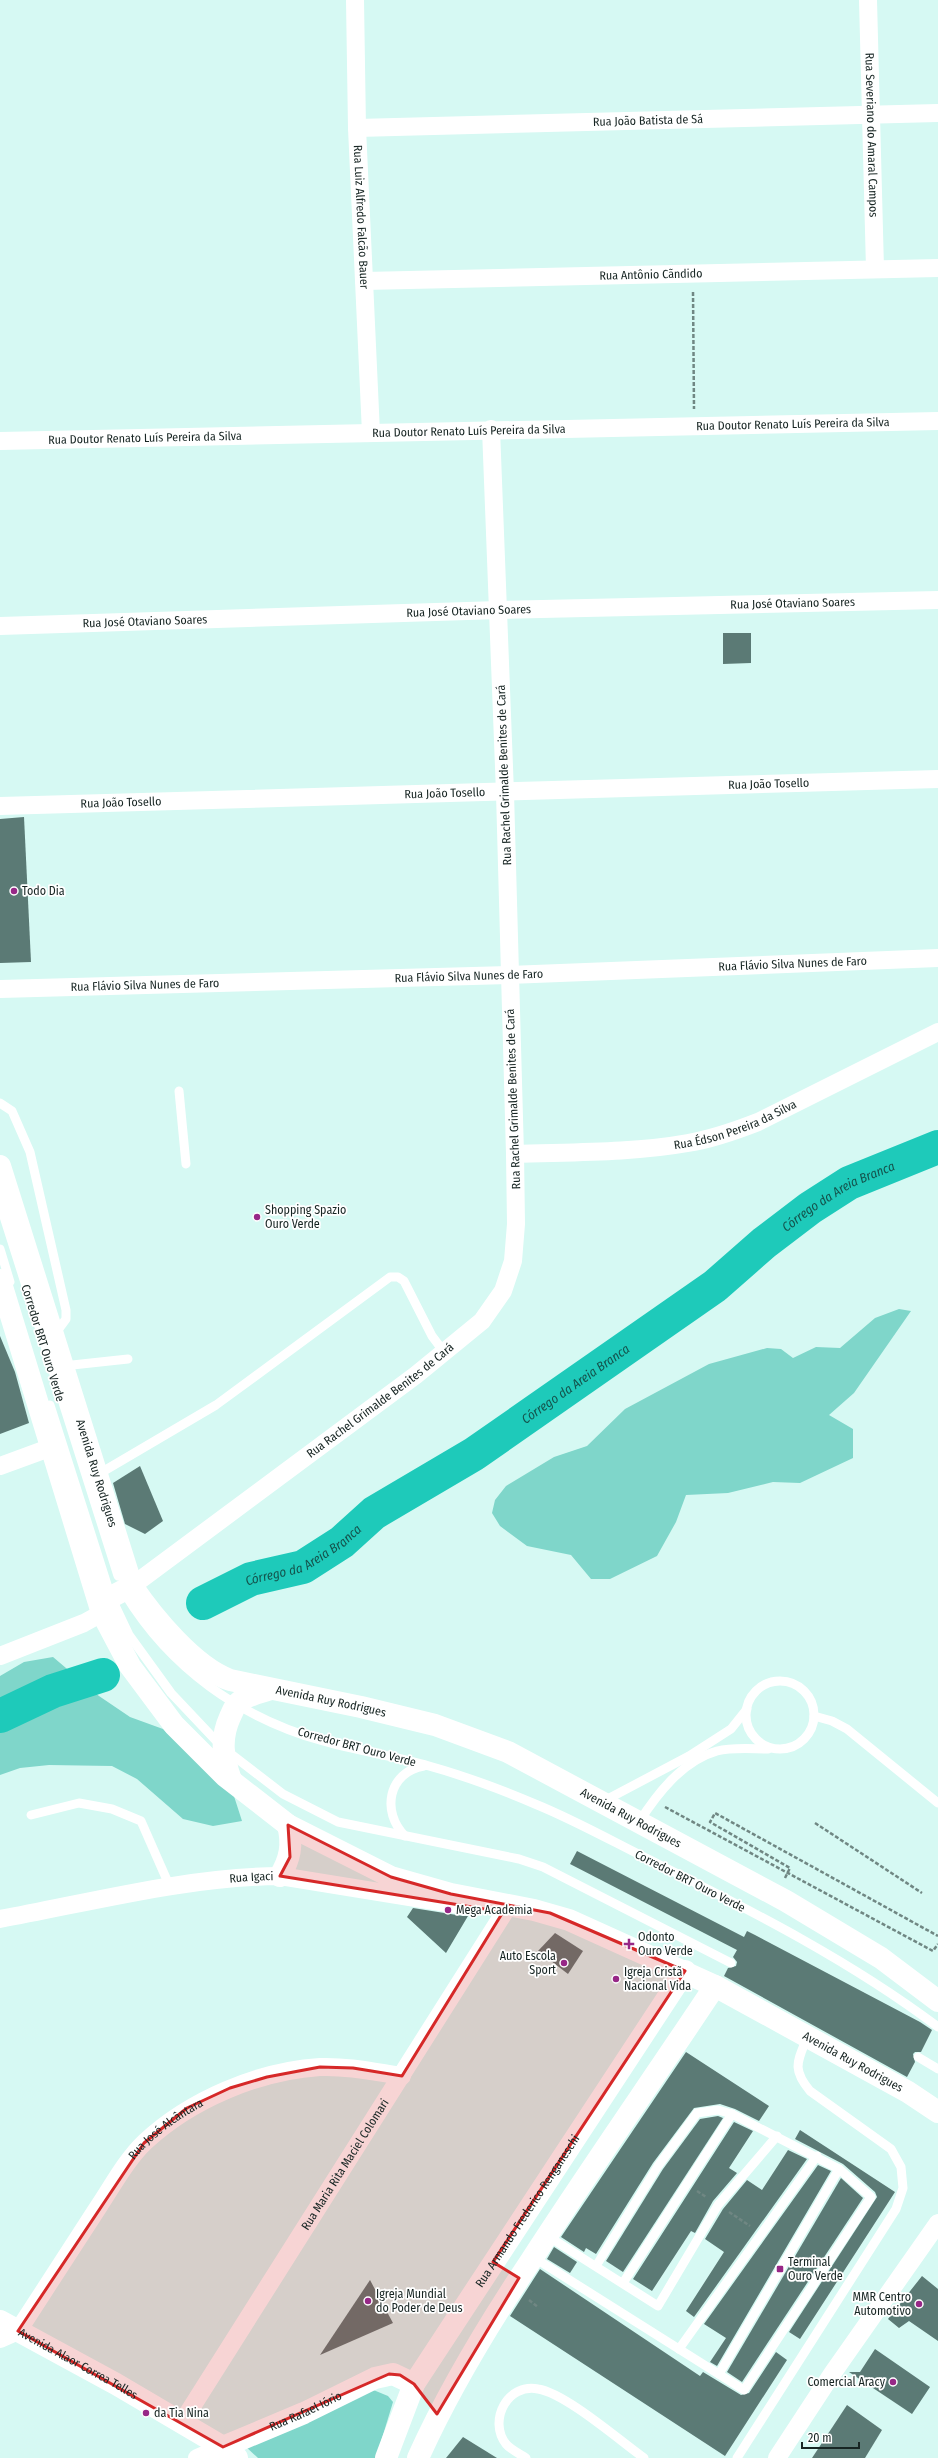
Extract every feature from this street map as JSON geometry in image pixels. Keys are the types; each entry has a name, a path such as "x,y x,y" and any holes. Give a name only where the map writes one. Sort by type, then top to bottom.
{"main road":[{"name":"Avenida Ruy Rodrigues","path":"0,1166 96,1476 130,1666 174,1725 230,1780 288,1825 391,1877 506,1909 569,1920 685,1971 809,2033 908,2092 938,2112"},
{"name":"Avenida Ruy Rodrigues","path":"0,1280 21,1359 52,1447 117,1597 148,1610 180,1644 218,1676 268,1690 361,1707 435,1725 508,1752 786,1901 881,1958 938,2001"},
{"path":"230,1780 222,1747 225,1728 236,1704 249,1696 268,1690"},
{"path":"280,1876 290,1857 291,1836 288,1825"},
{"name":"Rua Armando Frederico Renganeschi","path":"386,2458 414,2384 685,1971"},
{"path":"418,2458 437,2414 470,2355 539,2246 715,1986"},
{"path":"493,2262 516,2283"},
{"name":"Avenida Alaor Correa Telles","path":"6,2330 116,2384 230,2453"},
{"name":"Rua Rafael Iório","path":"230,2453 304,2413 375,2378 393,2374 414,2384"},
{"path":"414,2384 437,2414"}],"street":[{"name":"Rua Luiz Alfredo Falcão Bauer","path":"355,0 357,128 371,434"},
{"name":"Rua Severiano do Amaral Campos","path":"868,0 875,270"},
{"name":"Rua João Batista de Sá","path":"357,128 938,113"},
{"name":"Rua Antônio Cãndido","path":"364,281 938,268"},
{"name":"Rua Doutor Renato Luís Pereira da Silva","path":"0,441 371,434 491,429 938,421"},
{"name":"Rua Rachel Grimalde Benites de Cará","path":"0,1656 84,1623 410,1380 482,1321 503,1291 513,1261 516,1224 505,793 491,429"},
{"name":"Rua José Otaviano Soares","path":"0,626 499,610 938,600"},
{"name":"Rua João Tosello","path":"0,806 505,793 938,779"},
{"name":"Rua Flávio Silva Nunes de Faro","path":"0,989 510,975 938,958"},
{"name":"Rua Édson Pereira da Silva","path":"515,1154 643,1148 689,1143 727,1134 758,1122 938,1032"},
{"path":"0,1466 52,1447"},
{"name":"Rua Igaci","path":"0,1919 170,1887 225,1879 280,1876 506,1909"},
{"name":"Rua Maria Rita Maciel Colomari","path":"181,2424 506,1909"},
{"name":"Rua José Alcântara","path":"6,2330 144,2143 187,2108 230,2088 259,2079 320,2068 353,2068 402,2076"},
{"path":"777,2458 832,2374 938,2222"},
{"name":"Rua Rafael Iório","path":"197,2458 230,2453"}],"lane":[{"path":"179,1091 186,1164"},
{"path":"0,1103 12,1111 30,1152 66,1310 66,1319 54,1337"},
{"name":"Corredor BRT Ouro Verde","path":"0,1204 104,1538 117,1597 141,1620 188,1672 210,1689 265,1721 322,1741 428,1766 479,1782 537,1805 769,1921 896,1995 938,2027"},
{"name":"Corredor BRT Ouro Verde","path":"0,1249 26,1329"},
{"path":"96,1476 216,1405 390,1277 398,1277 404,1281 432,1336 444,1352"},
{"path":"63,1366 128,1359"},
{"name":"Corredor BRT Ouro Verde","path":"47,1396 129,1635 171,1694 222,1747 283,1794 338,1822 519,1859 543,1868 731,1963"},
{"path":"602,1802 689,1756 731,1729 746,1709 750,1699 757,1690 767,1684 778,1681 789,1683 799,1687 807,1695 812,1705 814,1716 806,1738 797,1745 786,1749 717,1751 684,1768 653,1800 638,1823"},
{"path":"746,1709 746,1720 752,1735 764,1746 774,1749"},
{"path":"814,1716 832,1721 848,1729 938,1803"},
{"name":"Corredor BRT Ouro Verde","path":"405,1836 394,1823 391,1815 390,1798 392,1789 403,1775 410,1770 428,1766"},
{"path":"31,1814 79,1803 112,1809 141,1822 170,1887"},
{"path":"738,2458 896,2209 902,2188 901,2167 891,2149 810,2091 800,2080 796,2067 809,2033"},
{"path":"918,2057 938,2069"},
{"path":"539,2246 679,2349 744,2390 820,2272 871,2197 839,2169 817,2156 732,2114 718,2110 697,2113 658,2166 596,2266"},
{"path":"623,2283 732,2114"},
{"path":"539,2246 596,2266 658,2306 718,2205 777,2136"},
{"path":"679,2349 817,2156"},
{"path":"719,2374 791,2254 839,2169"},
{"path":"526,2458 507,2445 500,2434 498,2420 500,2409 508,2398 522,2390 536,2388 554,2393 644,2458"}],"path":[{"path":"693,274 694,426"},
{"path":"653,1800 933,1952 938,1944"},
{"path":"783,1881 790,1868 710,1822 715,1813 938,1936"},
{"path":"815,1823 922,1893"},
{"path":"686,2184 761,2234"},
{"path":"791,2254 820,2272"}],"highlighted area":[{"path":"288,1825 391,1877 451,1894 550,1913 685,1971 493,2262 519,2278 437,2414 414,2384 400,2375 389,2374 223,2447 18,2331 144,2143 187,2108 230,2088 267,2077 320,2067 353,2068 402,2076 503,1912 280,1876 290,1857"}],"green space":[{"path":"899,1309 911,1311 854,1393 829,1415 853,1429 853,1458 800,1483 773,1482 728,1493 686,1495 676,1522 657,1556 610,1579 591,1579 571,1555 527,1546 500,1526 492,1513 495,1500 506,1486 554,1457 587,1446 625,1409 709,1364 767,1348 781,1349 793,1358 816,1347 840,1348 875,1318"},
{"path":"53,1657 99,1696 130,1717 163,1729 233,1793 242,1821 213,1826 183,1819 137,1779 112,1766 49,1765 20,1768 0,1775 0,1676 24,1662"},
{"path":"371,2389 388,2396 393,2402 376,2458 258,2458 245,2446"}],"building":[{"path":"723,633 751,633 751,663 723,664"},
{"name":"Todo Dia","path":"24,817 31,962 0,963 0,819"},
{"path":"0,1336 15,1372 29,1423 0,1434"},
{"path":"140,1466 163,1521 145,1534 125,1524 113,1483"},
{"path":"577,1851 744,1937 747,1931 755,1935 920,2022 932,2030 921,2052 915,2052 913,2054 915,2062 907,2077 724,1976 728,1968 736,1966 737,1962 733,1957 737,1950 570,1864"},
{"path":"413,1908 468,1916 446,1953 407,1917"},
{"name":"Auto Escola Sport","path":"555,1933 583,1951 568,1974 538,1951"},
{"path":"686,2052 769,2106 759,2121 735,2109 720,2104 694,2108 653,2163 596,2254 586,2248 584,2252 561,2237"},
{"path":"718,2116 723,2118 623,2272 606,2261 663,2169 700,2119"},
{"path":"734,2122 753,2131 729,2168 737,2173 713,2201 695,2233 691,2231 652,2291 633,2279"},
{"path":"800,2130 895,2192 800,2339 789,2332 877,2197 875,2192 843,2164 795,2139"},
{"path":"788,2150 807,2159 694,2317 686,2311 724,2252 705,2239 723,2209 747,2180 762,2190"},
{"path":"818,2165 831,2171 717,2366 710,2362 726,2338 704,2324"},
{"path":"841,2178 863,2198 742,2382 727,2372"},
{"path":"554,2247 577,2262 570,2273 547,2259"},
{"path":"540,2269 700,2376 703,2372 741,2395 749,2393 776,2352 787,2360 725,2456 510,2316"},
{"name":"MMR Centro Automotivo","path":"922,2276 938,2289 938,2341 909,2321 899,2328 888,2319"},
{"name":"Igreja Mundial do Poder de Deus","path":"370,2280 393,2323 320,2355"},
{"name":"Comercial Aracy","path":"875,2349 930,2387 912,2414 849,2372 860,2372"},
{"path":"847,2405 882,2430 865,2458 812,2458"},
{"path":"463,2437 497,2458 446,2458"}],"waterway":[{"name":"Córrego da Areia Branca","path":"203,1603 251,1579 303,1567 342,1542 374,1513 474,1454 715,1286 764,1243 810,1208 849,1183 938,1147"},
{"name":"Córrego da Areia Branca","path":"0,1716 53,1691 103,1675"}],"place":[{"name":"Todo Dia","path":"14,891"},
{"name":"Shopping Spazio Ouro Verde","path":"257,1217"},
{"name":"Mega Academia","path":"448,1910"},
{"name":"Odonto Ouro Verde","path":"629,1944"},
{"name":"Auto Escola Sport","path":"564,1963"},
{"name":"Igreja Cristã Nacional Vida","path":"616,1979"},
{"name":"Terminal Ouro Verde","path":"780,2269"},
{"name":"Igreja Mundial do Poder de Deus","path":"368,2301"},
{"name":"MMR Centro Automotivo","path":"919,2304"},
{"name":"Comercial Aracy","path":"893,2382"},
{"name":"da Tia Nina","path":"146,2413"}]}
